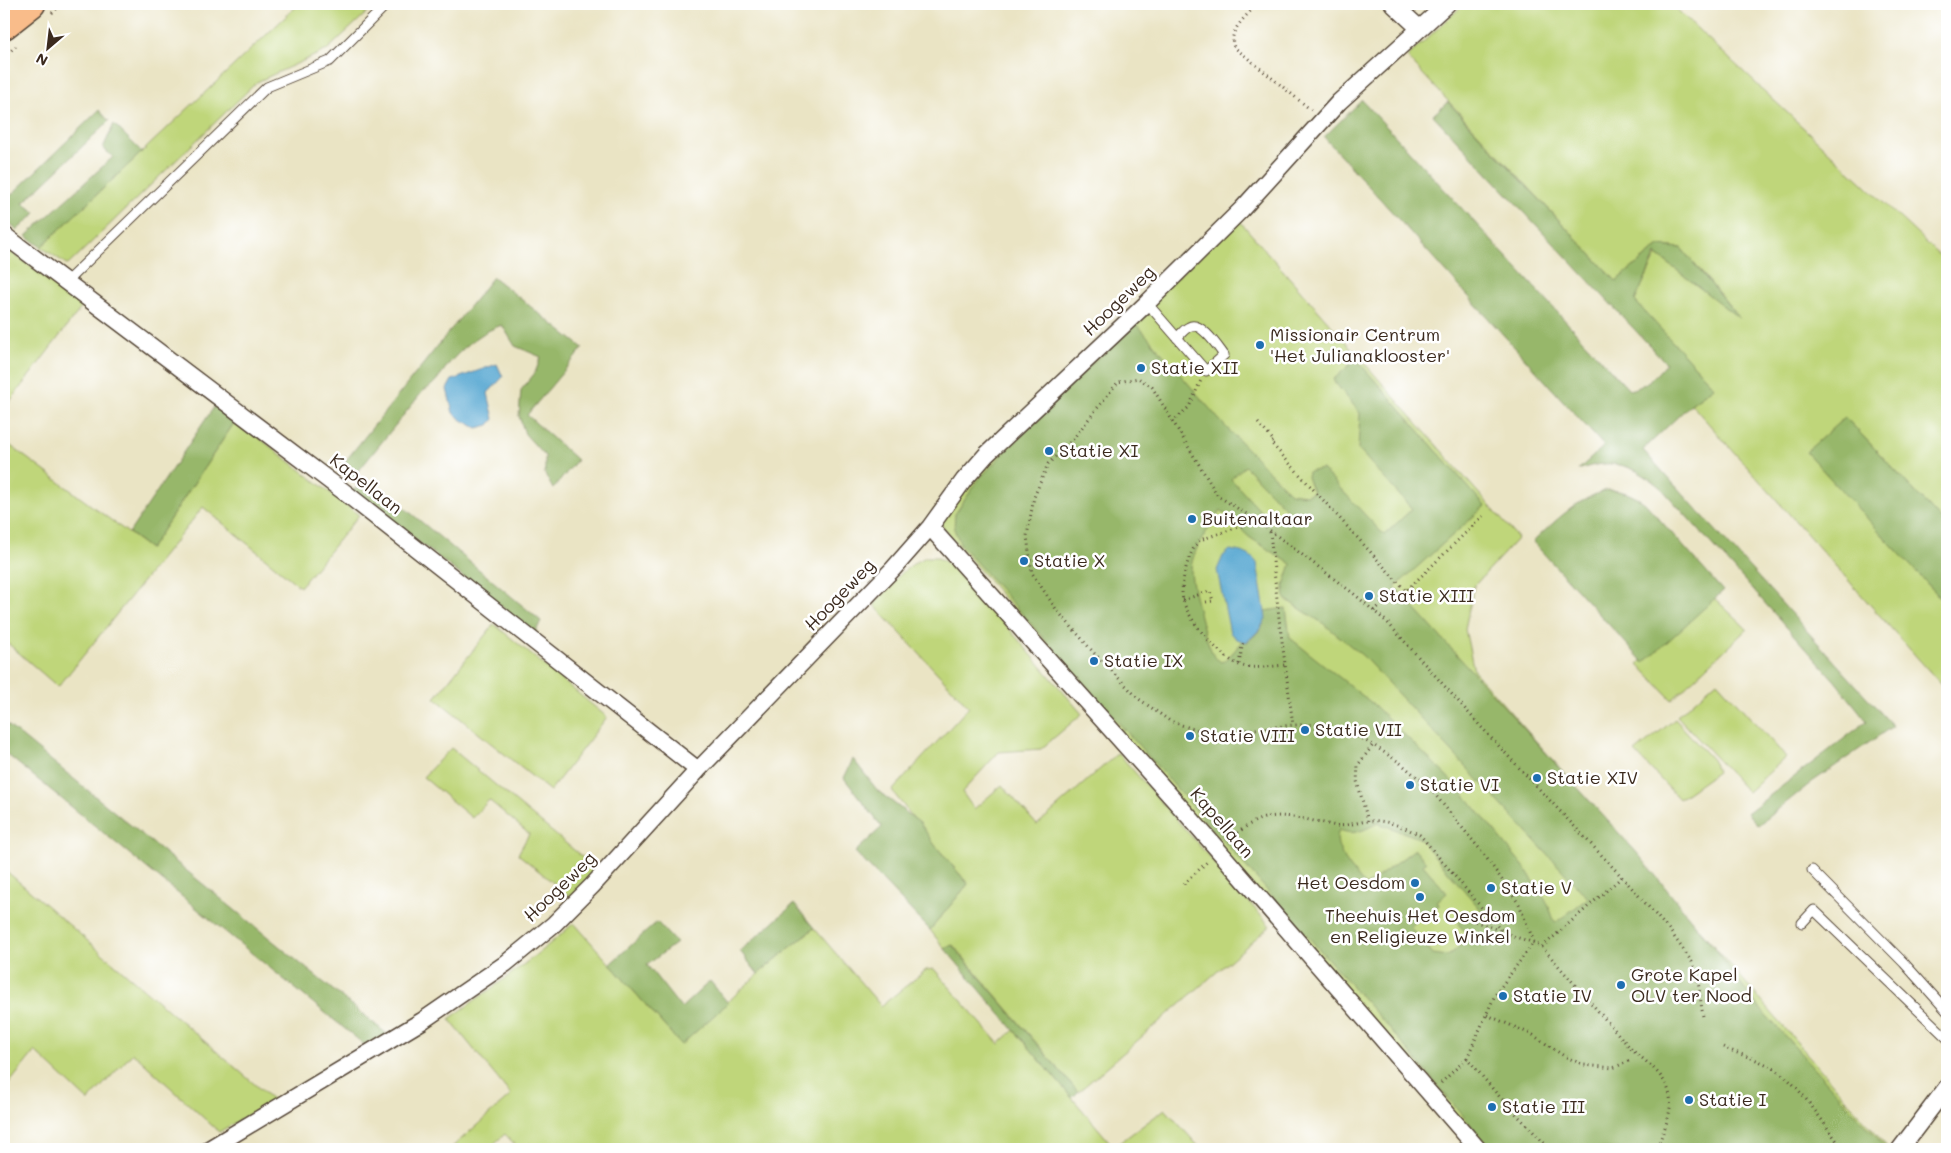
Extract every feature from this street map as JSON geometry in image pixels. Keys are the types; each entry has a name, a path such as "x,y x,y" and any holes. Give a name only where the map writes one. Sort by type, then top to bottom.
{"street":[{"path":"1392,4 1419,28"},
{"name":"Hoogeweg","path":"209,1149 422,1021 505,964 554,924 592,886 698,770 893,569 930,527 964,480 986,455 1147,303 1242,209 1339,102 1447,4"},
{"name":"Kapellaan","path":"4,235 343,491 698,770"},
{"name":"Kapellaan","path":"930,527 1478,1149"},
{"path":"1900,1149 1947,1087"}],"lane":[{"path":"67,281 267,87 330,61 386,4"},
{"path":"1147,303 1177,338 1206,371 1224,355 1205,332 1195,325 1190,326 1177,338"},
{"path":"1812,870 1904,963 1947,1011"},
{"path":"1802,923 1814,910 1947,1038"}],"path":[{"path":"1257,4 1233,32 1232,41 1234,47 1324,119"},
{"path":"1172,422 1189,407 1206,371"},
{"path":"1534,942 1519,904 1483,853 1428,786 1399,762 1373,744 1329,724 1293,725 1217,732 1193,729 1170,721 1139,699 1094,653 1056,609 1032,573 1027,536 1034,497 1048,464 1073,439 1118,382 1138,378 1152,387 1218,496 1256,520 1353,593 1387,622 1493,740 1622,877 1670,931 1692,962 1698,981 1703,1018"},
{"path":"1258,423 1274,441 1271,443 1406,591 1483,516"},
{"path":"1256,520 1200,540 1194,545 1184,578 1183,600 1198,627 1217,650 1243,666 1285,665"},
{"path":"1270,531 1293,725"},
{"path":"1374,611 1397,589"},
{"path":"1183,600 1210,592 1213,601 1206,602"},
{"path":"1239,664 1243,641"},
{"path":"1368,821 1357,780 1358,766 1373,744"},
{"path":"1184,884 1240,829 1267,816 1297,817 1338,826 1380,821 1420,834 1504,932"},
{"path":"1542,947 1622,877"},
{"path":"1461,916 1514,937 1534,942 1542,947 1633,1051 1651,1064 1668,1085 1672,1106 1656,1149"},
{"path":"1429,1094 1467,1058 1495,995 1534,942"},
{"path":"1487,1015 1533,1035 1564,1056 1584,1064 1613,1068 1631,1060"},
{"path":"1723,1047 1761,1062 1780,1072 1795,1087 1843,1149"},
{"path":"1467,1058 1497,1094 1552,1149"}],"green space":[{"path":"299,4 376,4 327,50 257,82 68,265 41,247"},
{"path":"1464,4 1671,4 1947,262 1947,526 1845,417 1807,452 1947,605 1947,691 1691,404 1714,387 1634,301 1657,255 1738,316 1681,248 1659,246 1616,281 1407,57"},
{"path":"1362,100 1629,390 1650,380 1666,363 1433,115 1448,102 1616,281 1659,246 1681,248 1740,319 1656,254 1635,301 1714,387 1691,404 1643,450 1893,726 1812,782 1758,825 1747,813 1867,721 1835,681 1662,489 1642,474 1623,466 1602,464 1578,470 1604,446 1324,137"},
{"path":"99,110 109,121 23,203 36,213 17,230 4,218 4,202"},
{"path":"114,124 142,152 41,247 26,236 113,157 103,148"},
{"path":"1237,218 1518,538 1474,586 1465,629 1474,671 1589,801 1889,1149 1480,1149 939,523 989,461"},
{"path":"4,247 84,304 4,409"},
{"path":"493,277 583,348 527,415 577,460 553,489 545,474 545,456 525,434 519,416 521,390 535,373 541,357 515,346 502,325 469,344 449,363 436,381 423,391 352,479 339,469"},
{"path":"1135,322 1223,424 1290,493 1306,495 1313,492 1307,477 1308,472 1322,469 1384,535 1412,509 1358,449 1360,413 1333,380 1356,359 1485,506 1395,587 1638,854 1720,955 1756,1004 1887,1149 1491,1149 1390,1029 961,545 954,529 955,514 979,479 1068,387","holes":["1245,466 1288,511 1273,525 1231,479","1221,510 1249,537 1291,564 1284,585 1285,599 1324,624 1363,656 1588,898 1555,923 1548,904 1525,868 1458,787 1373,704 1290,638 1286,608 1265,611 1263,625 1254,636 1247,642 1243,641 1226,660 1221,662 1216,658 1211,651 1199,614 1191,575 1192,560 1198,545","1378,823 1419,838 1495,926 1462,913 1459,925 1470,938 1448,956 1433,954 1410,927 1428,911 1430,913 1439,905 1437,901 1447,893 1423,865 1426,862 1415,849 1366,886 1345,860 1338,845 1337,837 1339,830 1345,832 1364,830"]},
{"path":"216,404 236,420 150,549 129,533"},
{"path":"1845,417 1947,526 1947,605 1806,452"},
{"path":"236,420 359,515 300,587 203,507 58,687 4,640 4,441 150,549"},
{"path":"365,484 383,490 541,621 535,633 352,490"},
{"path":"1606,490 1627,493 1645,503 1723,591 1644,663 1533,542 1558,518 1576,505"},
{"path":"926,557 936,557 946,562 999,617 1082,714 1041,749 999,752 962,792 974,809 1002,785 1037,825 1118,753 1270,926 1078,1092 953,945 945,949 930,930 968,884 892,791 969,707 874,605 903,572"},
{"path":"1711,595 1747,629 1672,700 1638,664"},
{"path":"494,624 607,717 550,791 435,698"},
{"path":"1717,681 1786,757 1748,792 1677,716"},
{"path":"1675,719 1714,762 1717,772 1679,799 1635,752"},
{"path":"4,722 387,1034 366,1046 4,752"},
{"path":"451,748 598,870 572,898 518,854 529,834 489,800 472,818 423,777"},
{"path":"853,759 878,791 920,823 934,844 968,884 930,930 855,852 882,827 844,778"},
{"path":"4,869 273,1100 219,1132 133,1053 88,1101 35,1051 4,1090"},
{"path":"794,904 814,928 758,974 740,951"},
{"path":"657,922 676,943 647,965 681,1008 710,981 728,1003 681,1045 610,964"},
{"path":"574,923 681,1045 758,974 814,928 881,1006 926,970 934,969 999,1044 1014,1030 1114,1147 1165,1109 1201,1149 869,1149 864,1144 858,1149 519,1149 505,1134 488,1149 450,1149 511,1095 449,1019 529,961"},
{"path":"952,945 1078,1092 1072,1098 945,949"}],"water":[{"path":"497,364 503,377 488,393 494,419 489,425 477,428 453,413 447,389 452,380"},
{"path":"1230,550 1249,555 1257,563 1266,618 1258,631 1246,642 1237,639 1230,633 1217,570 1223,556"}],"place":[{"name":"Missionair Centrum 'Het Julianaklooster'","path":"1260,345"},
{"name":"Statie XII","path":"1141,368"},
{"name":"Statie XI","path":"1049,451"},
{"name":"Buitenaltaar","path":"1192,519"},
{"name":"Statie X","path":"1024,561"},
{"name":"Statie XIII","path":"1369,596"},
{"name":"Statie IX","path":"1094,661"},
{"name":"Statie VII","path":"1305,730"},
{"name":"Statie VIII","path":"1190,736"},
{"name":"Statie XIV","path":"1537,778"},
{"name":"Statie VI","path":"1410,785"},
{"name":"Het Oesdom","path":"1415,883"},
{"name":"Statie V","path":"1491,888"},
{"name":"Theehuis Het Oesdom en Religieuze Winkel","path":"1420,897"},
{"name":"Grote Kapel OLV ter Nood","path":"1621,985"},
{"name":"Statie IV","path":"1503,996"},
{"name":"Statie I","path":"1689,1100"},
{"name":"Statie III","path":"1492,1107"}]}
